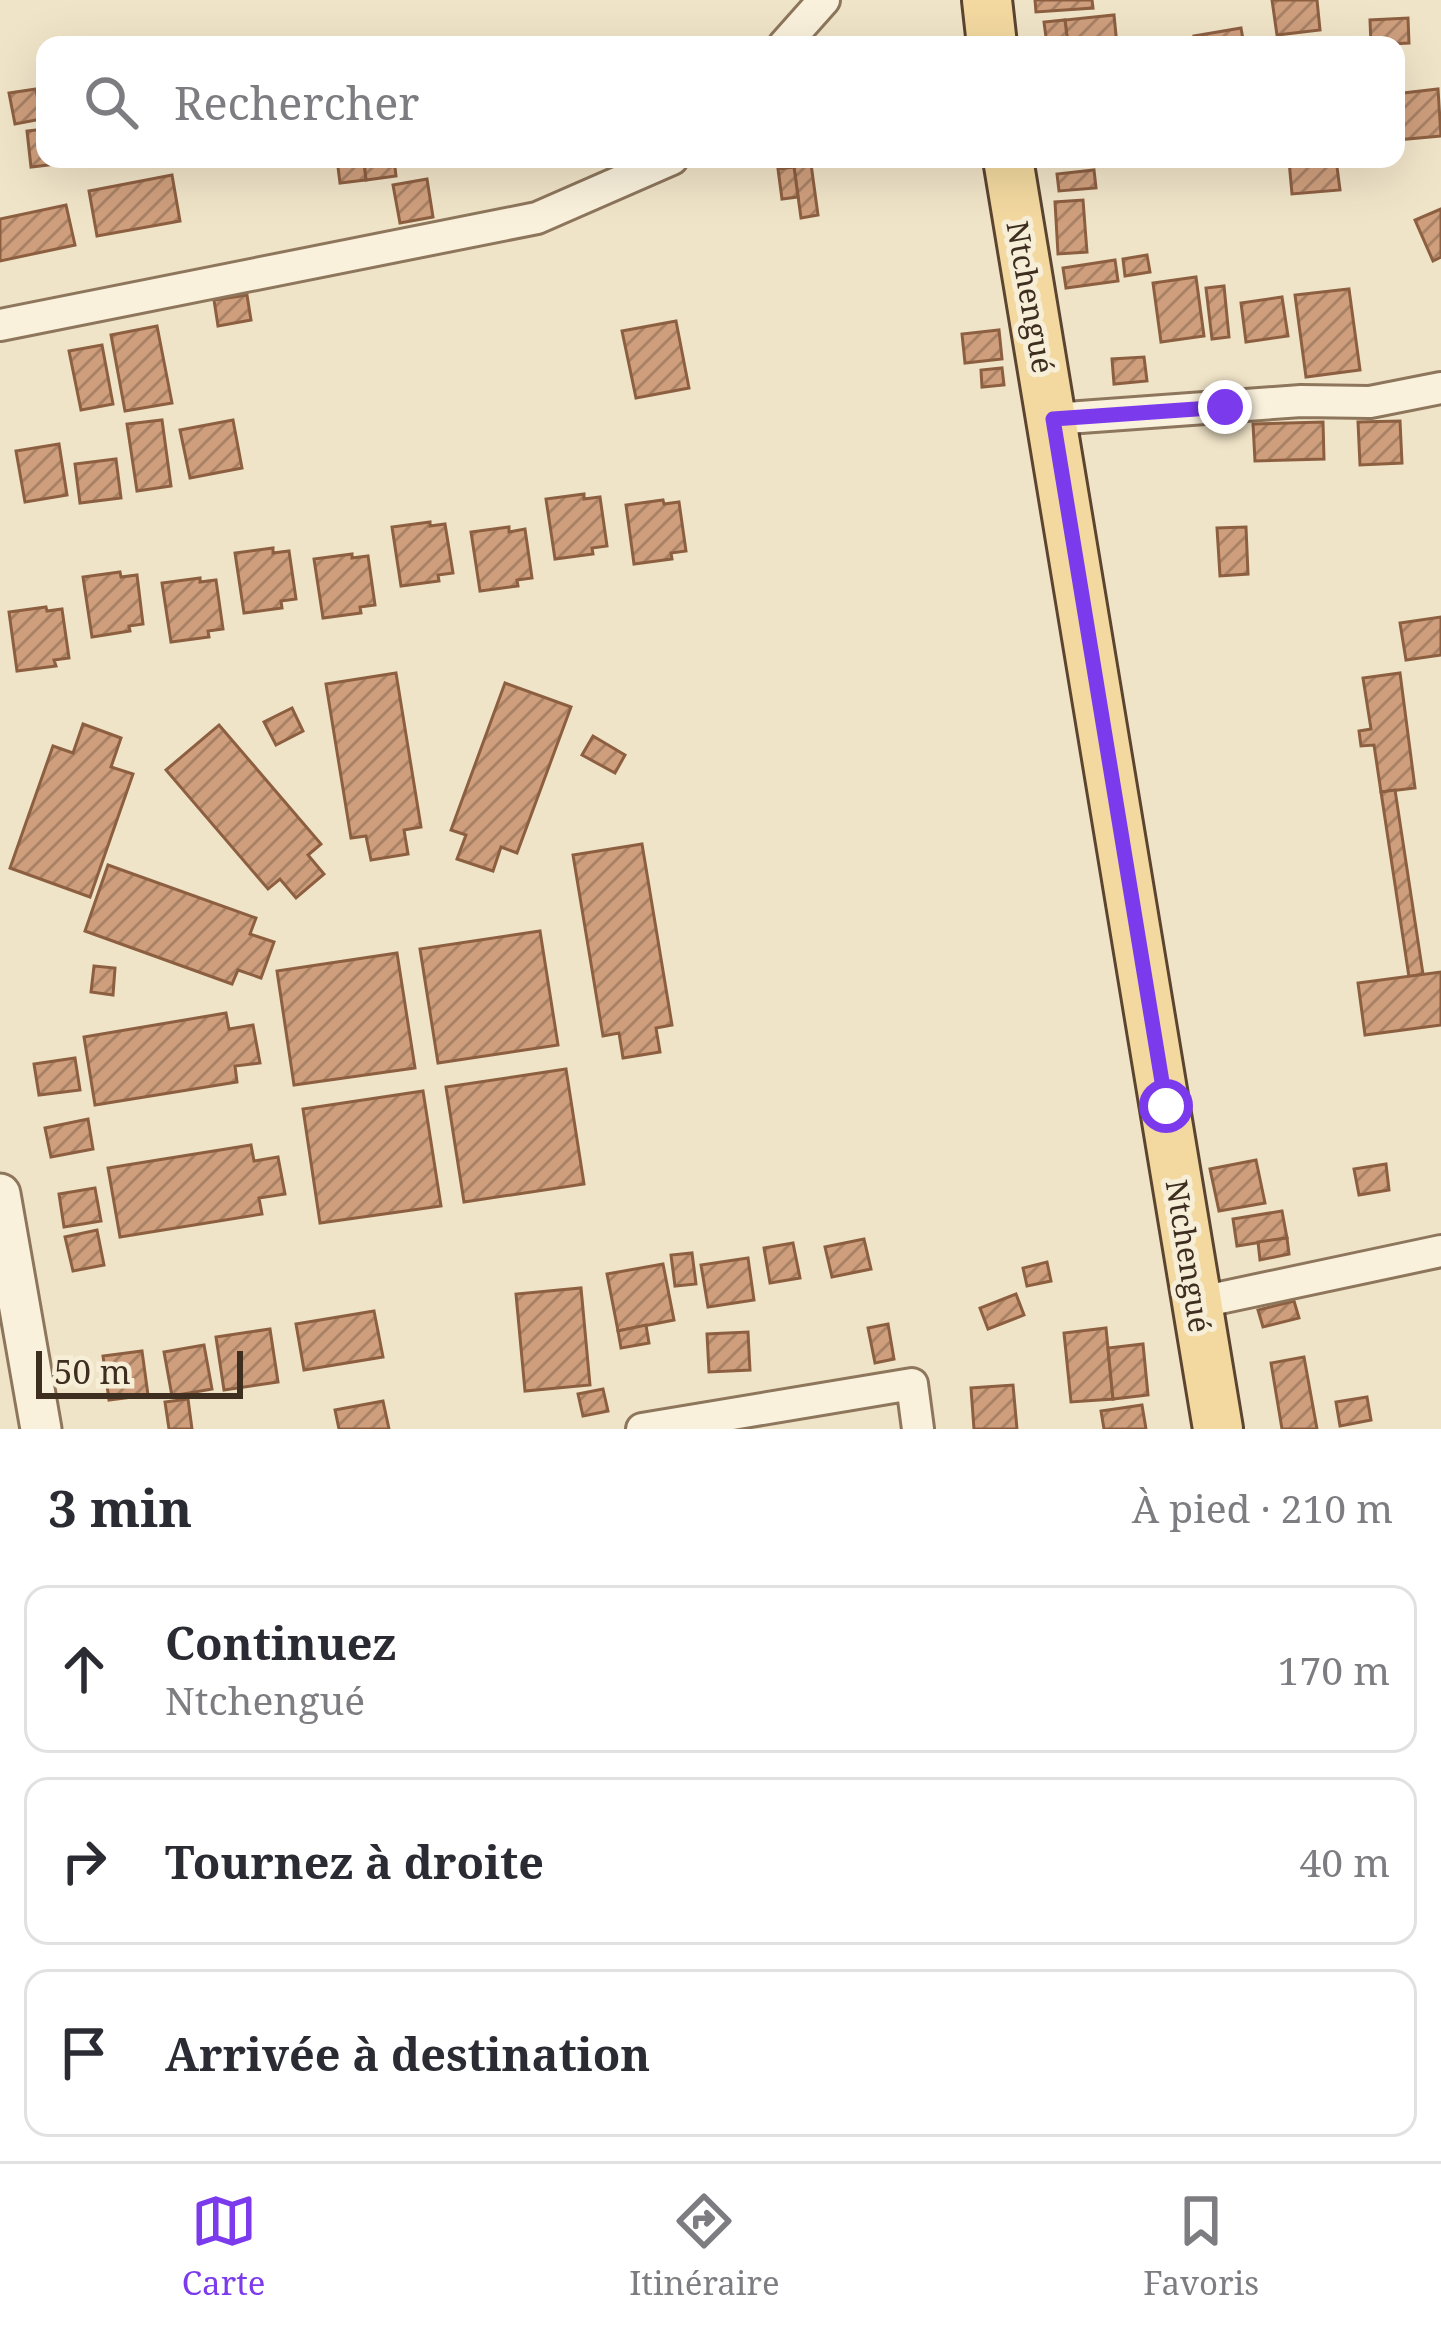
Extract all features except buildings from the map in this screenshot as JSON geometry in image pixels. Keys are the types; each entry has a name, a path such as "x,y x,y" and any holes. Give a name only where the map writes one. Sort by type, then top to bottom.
{"main road":[{"path":"987,0 991,36"},
{"name":"Ntchengué","path":"1010,168 1218,1429"}],"street":[{"path":"792,36 824,0"},
{"path":"0,326 537,218 651,168"},
{"path":"1053,419 1300,401 1370,402 1441,388"},
{"path":"0,1194 41,1429"},
{"path":"1196,1303 1417,1259 1441,1250"},
{"path":"650,1428 911,1384 918,1429"}],"route":[{"path":"1166,1106 1053,419 1225,407"}]}
